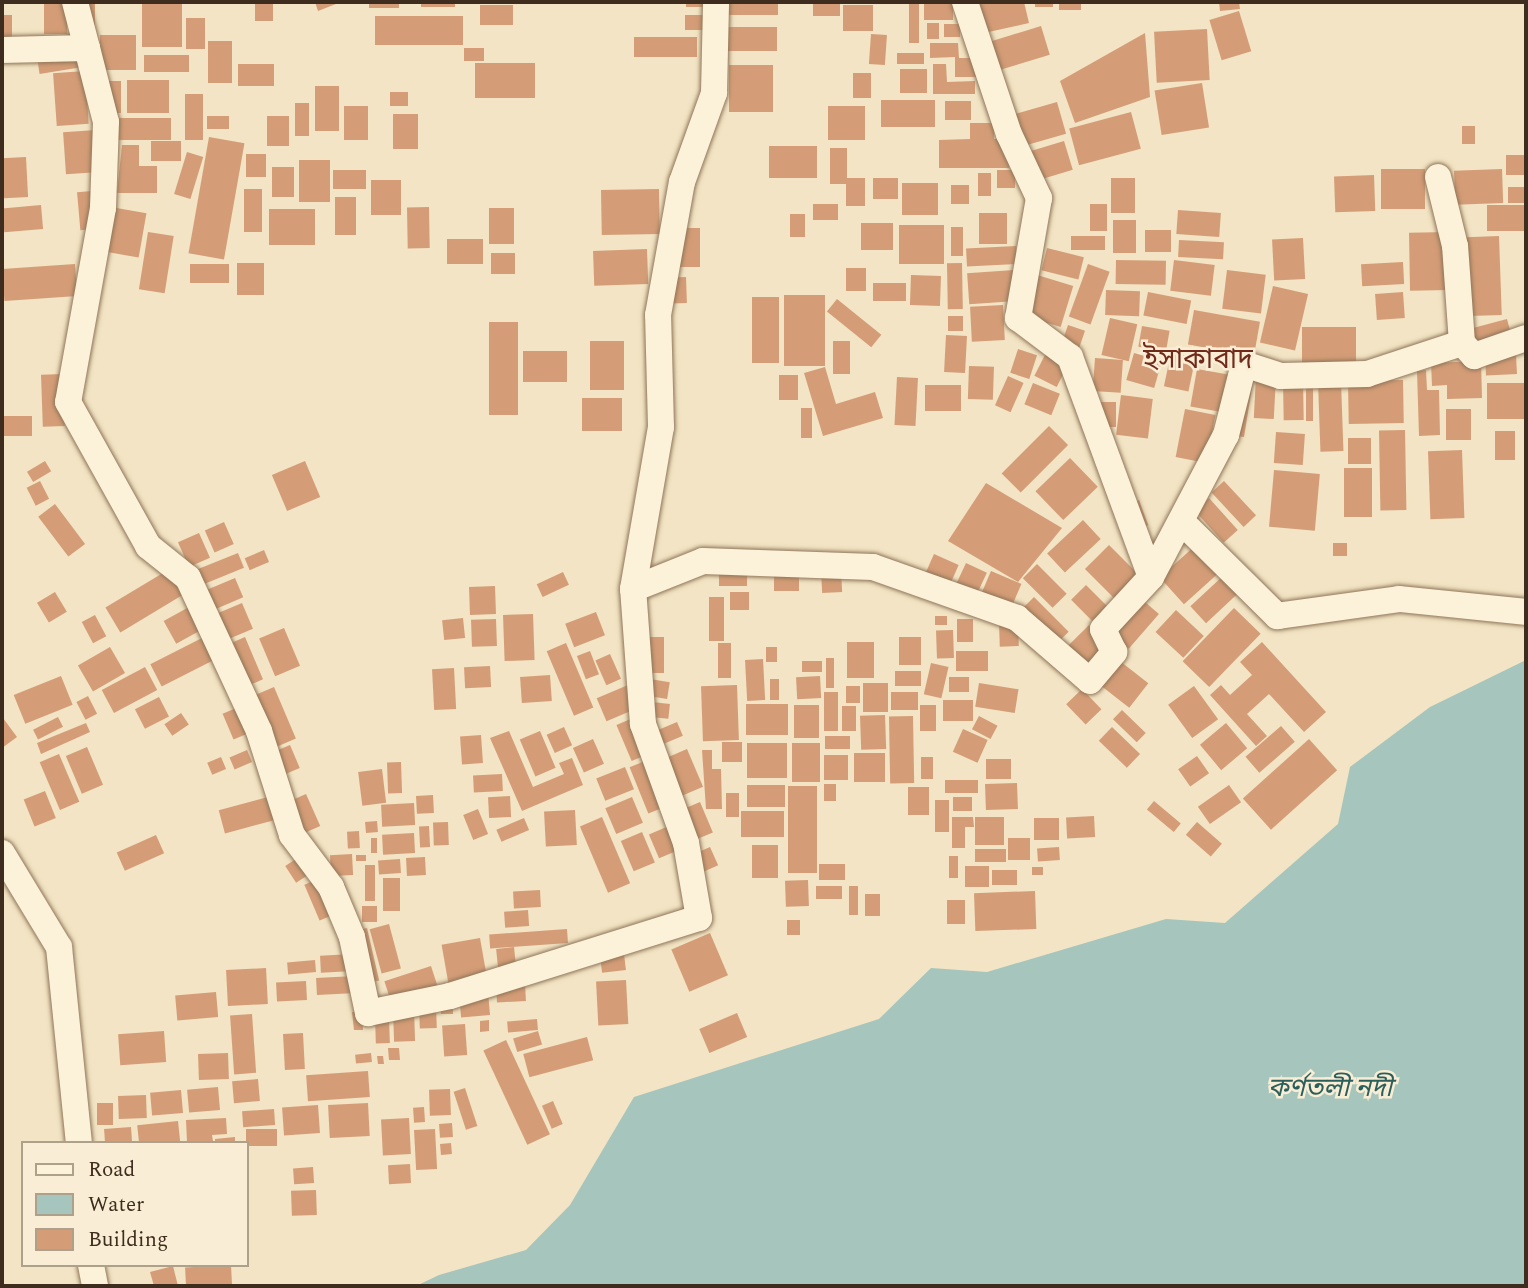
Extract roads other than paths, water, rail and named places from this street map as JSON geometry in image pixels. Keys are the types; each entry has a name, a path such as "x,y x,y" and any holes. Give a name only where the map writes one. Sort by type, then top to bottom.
{"street":[{"path":"75,2 106,122 103,208 68,402 148,546 188,578 259,731 292,835 331,887 352,937 368,1013 450,996 699,918 685,843 643,723 633,589 661,428 658,315 682,182 714,93 716,2"},
{"path":"965,2 1009,134 1040,198 1018,318 1070,357 1151,577"},
{"path":"2,50 87,48"},
{"path":"1438,177 1455,246 1462,343 1474,356 1526,338"},
{"path":"633,589 703,561 873,567 1017,618 1090,681 1114,652 1103,629 1151,577 1226,435 1244,364 1281,376 1367,374 1462,343"},
{"path":"1182,522 1277,616 1399,599 1526,612"},
{"path":"2,853 59,947 79,1141"},
{"path":"91,1267 94,1286"}],"water":[{"name":"কর্ণতলী নদী","path":"1526,660 1526,1286 416,1286 439,1275 526,1250 570,1205 634,1097 879,1019 931,968 987,972 1166,919 1225,923 1338,824 1350,767 1430,707"}],"district":[{"name":"ইসাকাবাদ","path":"1198,360"}]}
